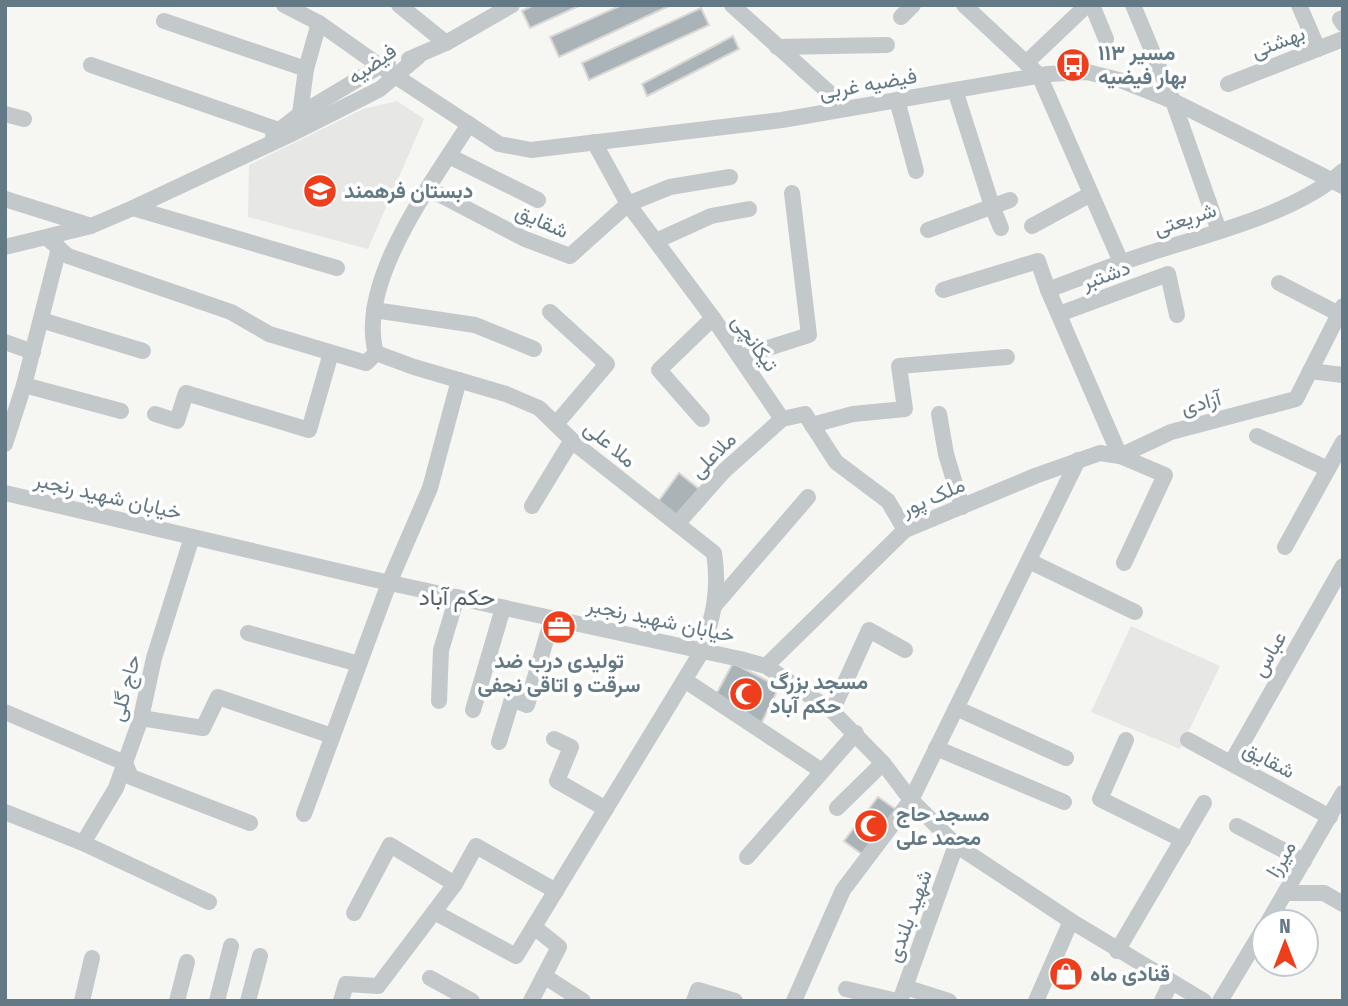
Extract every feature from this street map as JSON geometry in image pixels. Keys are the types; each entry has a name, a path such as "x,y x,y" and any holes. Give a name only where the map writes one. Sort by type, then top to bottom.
{"street":[{"name":"فیضیه غربی","path":"284,5 318,23 499,144 531,150 782,120 1038,75 1087,72 1123,81 1173,101 1339,179"},
{"path":"398,5 446,43"},
{"path":"732,5 846,108"},
{"path":"901,17 913,5"},
{"path":"964,5 1038,75 1121,262"},
{"path":"1026,63 1087,5"},
{"path":"1092,5 1106,39"},
{"path":"1133,5 1173,101 1219,231"},
{"path":"1298,5 1318,49"},
{"path":"418,57 506,7"},
{"path":"1343,18 1340,19 1343,23"},
{"path":"164,21 306,69"},
{"path":"300,114 306,69 318,23"},
{"name":"بهشتی","path":"1228,84 1343,39"},
{"path":"777,47 887,45"},
{"name":"فیضیه","path":"251,151 300,114 380,66 418,57"},
{"name":"فیضیه","path":"5,247 53,243 133,208 380,89 418,57"},
{"path":"91,65 279,130"},
{"path":"955,90 1001,228"},
{"path":"897,100 916,171"},
{"path":"5,114 24,119"},
{"path":"376,353 372,338 374,310 389,261 411,213 469,124"},
{"name":"تیکانچی","path":"594,142 628,204 713,318 782,419"},
{"path":"449,156 538,200"},
{"path":"628,204 670,187 730,177"},
{"name":"شریعتی","path":"1048,290 1294,203 1339,179"},
{"name":"شقایق","path":"429,189 525,239 570,256 628,204"},
{"path":"740,357 809,335 792,193"},
{"path":"1032,226 1091,194"},
{"path":"5,199 91,226"},
{"path":"928,230 1010,200"},
{"path":"133,208 337,268"},
{"path":"656,241 711,216 749,209"},
{"path":"6,438 41,320 53,243"},
{"name":"ملا علی","path":"53,243 68,256 231,312 269,334 366,363 376,353 506,394 538,408 572,440 714,553 718,576 715,605 702,651 516,956 433,912"},
{"path":"943,290 1038,261 1120,456 1165,475 1124,563"},
{"name":"دشتبر","path":"1059,314 1168,274 1177,315"},
{"path":"1279,283 1341,312 1310,372 1343,375"},
{"path":"374,310 475,325 534,349"},
{"path":"550,312 607,364 556,425"},
{"path":"702,419 659,370 713,318"},
{"path":"41,320 143,351"},
{"path":"5,342 33,352"},
{"path":"155,414 177,421 186,393 309,430 331,353"},
{"path":"812,425 853,414 905,409 899,366 1007,357"},
{"name":"آزادی","path":"1120,456 1171,432 1296,399 1310,372"},
{"path":"304,814 389,583 430,488 459,380"},
{"path":"24,384 121,411"},
{"path":"782,419 805,414 836,462 888,500 905,530"},
{"path":"939,414 946,454 962,506"},
{"name":"ملاعلی","path":"677,524 724,471 782,419"},
{"path":"1257,436 1328,469"},
{"path":"532,506 572,440"},
{"path":"1285,547 1343,442"},
{"name":"ملک پور","path":"766,666 905,530 1079,460 1100,453 1120,456"},
{"path":"794,1001 843,890 911,800 1079,460"},
{"name":"خیابان شهید رنجبر","path":"5,493 389,583 766,666 832,710 883,763 911,800 956,845 1117,951 1204,1001"},
{"path":"715,605 808,497"},
{"name":"حاج گلی","path":"83,843 116,788 125,763 141,718 154,658 192,537"},
{"path":"1029,561 1135,612"},
{"name":"عباس","path":"1231,763 1343,566"},
{"path":"439,701 441,650 457,597"},
{"path":"473,710 503,608"},
{"path":"499,742 512,699 527,705 552,618"},
{"path":"832,710 869,630 905,650"},
{"path":"248,633 359,664"},
{"path":"691,685 822,771"},
{"path":"141,718 202,728 218,697 332,737"},
{"path":"956,708 1066,758"},
{"path":"5,712 125,763 131,777 250,823"},
{"path":"747,857 856,733"},
{"path":"554,739 571,747 556,781 606,809"},
{"path":"1126,740 1100,799 1184,840"},
{"name":"شقایق","path":"1188,740 1231,763 1338,804"},
{"path":"936,748 1064,802"},
{"path":"837,808 883,763"},
{"path":"1117,951 1205,803"},
{"name":"میرزا","path":"1277,908 1338,804"},
{"path":"5,812 83,843 209,902"},
{"path":"1237,826 1304,861"},
{"path":"354,913 390,845 455,884"},
{"name":"شهید بلندی","path":"901,996 956,845"},
{"path":"341,1001 346,984 378,986 455,884 476,846 556,891"},
{"path":"1286,893 1324,894 1343,904"},
{"path":"1036,1001 1071,921"},
{"path":"531,1001 559,947 534,927"},
{"path":"217,1001 232,946"},
{"path":"1220,1001 1250,951"},
{"path":"248,1001 260,957"},
{"path":"82,1001 92,958"},
{"path":"177,1001 187,962"},
{"path":"544,976 583,1001"},
{"path":"430,978 472,1001"},
{"path":"1161,1001 1171,982"},
{"path":"846,989 949,1001"},
{"path":"694,1001 698,990 735,1001"}],"shaded area":[{"name":"دبستان فرهمند","path":"397,101 424,119 368,249 248,217 249,165 363,109"},
{"path":"1131,626 1220,666 1180,749 1091,712"}],"building":[{"path":"534,5 581,5 530,28 522,11"},
{"path":"622,5 671,5 559,57 550,37"},
{"path":"701,8 709,25 589,80 582,63"},
{"path":"733,36 739,49 647,96 642,84"},
{"path":"679,473 699,489 679,514 671,515 658,502"},
{"name":"مسجد بزرگ حکم آباد","path":"733,663 779,687 760,726 713,700"},
{"name":"مسجد حاج محمد علی","path":"878,797 898,811 863,855 844,841"}],"place":[{"name":"مسیر ۱۱۳ بهار فیضیه","path":"1073,65"},
{"name":"دبستان فرهمند","path":"320,191"},
{"name":"تولیدی درب ضد سرقت و اتاقی نجفی","path":"559,627"},
{"name":"مسجد بزرگ حکم آباد","path":"746,694"},
{"name":"مسجد حاج محمد علی","path":"871,826"},
{"name":"قنادی ماه","path":"1066,974"}],"district":[{"name":"حکم آباد","path":"457,597"}]}
